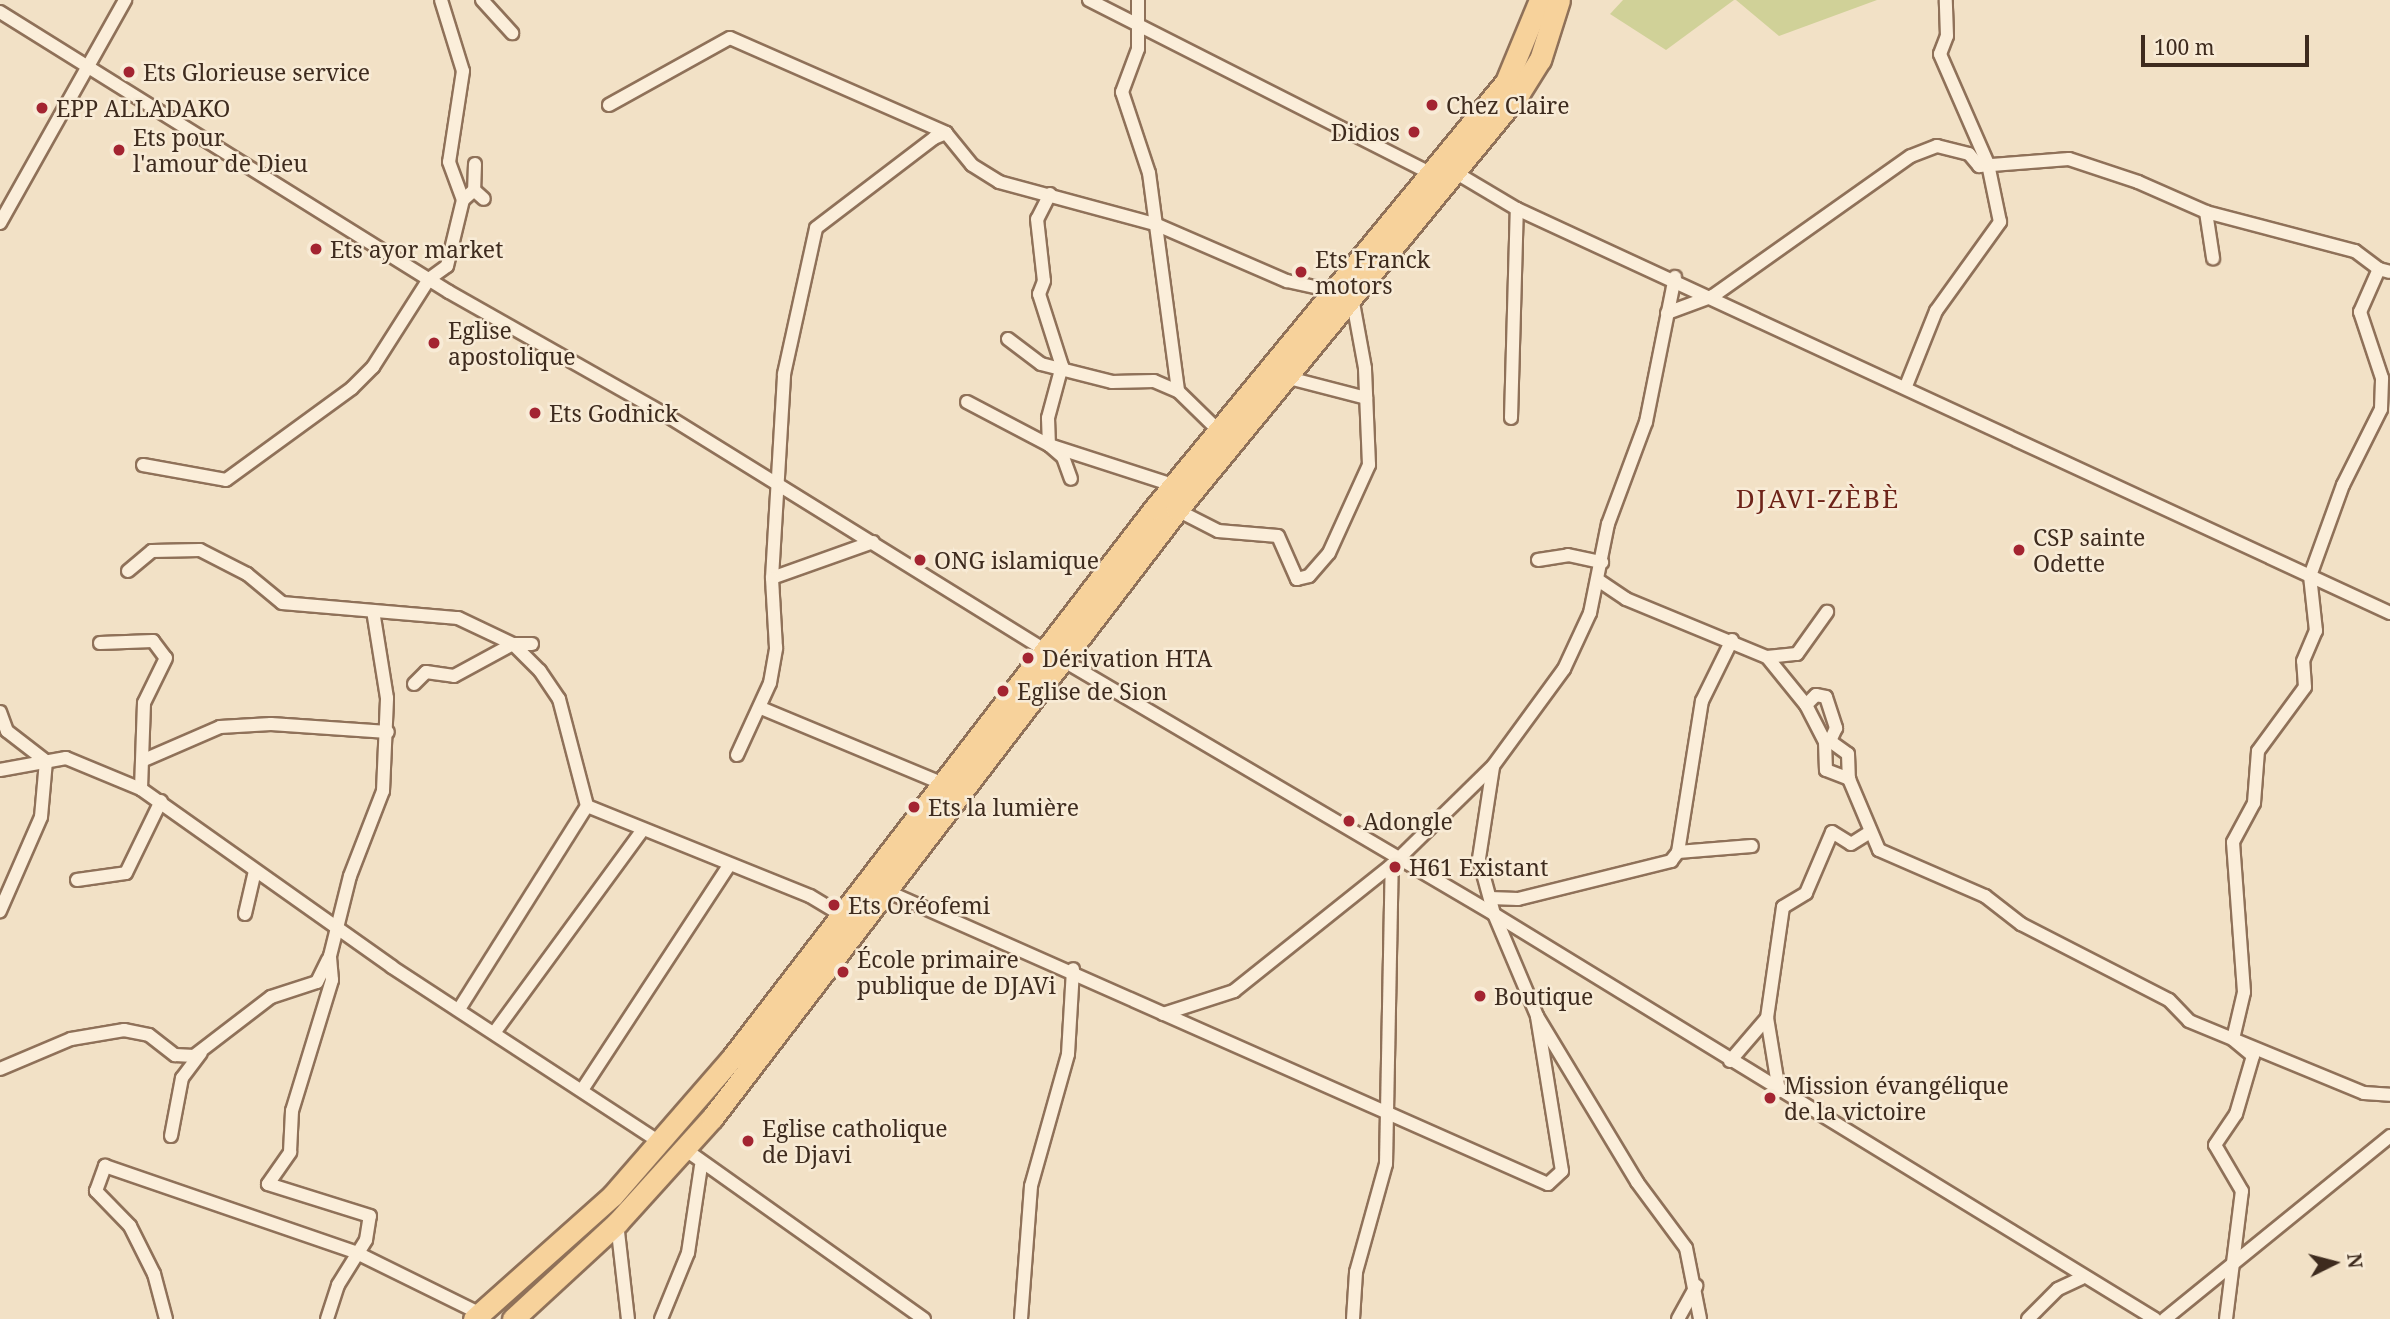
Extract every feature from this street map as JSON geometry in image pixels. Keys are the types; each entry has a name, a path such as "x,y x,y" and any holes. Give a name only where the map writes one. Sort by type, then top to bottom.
{"main road":[{"path":"513,1319 617,1223 686,1150 1057,657 1173,485 1329,290 1506,82 1541,0"},
{"path":"477,1316 613,1195 661,1143 946,786 1057,657 1453,171 1540,60 1559,0"}],"street":[{"path":"6,0 0,12 429,279 773,481 1394,861 1494,914 2082,1278 2155,1319"},
{"path":"0,223 125,0"},
{"path":"143,465 226,480 279,445 373,368 429,279 447,266 463,200 449,162 463,71 441,0"},
{"path":"482,0 512,33"},
{"path":"1089,0 1430,173"},
{"path":"1138,0 1138,48 1122,92 1145,150 1178,391"},
{"path":"1906,386 1936,311 2000,222 1988,164 1940,54 1947,36 1946,0"},
{"path":"609,105 730,38 946,133 986,175 1155,224 1287,281 1329,290"},
{"path":"737,755 738,741 761,708 776,648 772,578 773,481 784,374 816,228 896,163 946,133"},
{"path":"1667,313 1713,296 1923,149 1957,149 1975,164 2069,159 2206,212 2355,251 2385,270 2360,312 2382,378 2381,409 2343,485 2310,576 2316,631 2303,661 2305,687 2258,751 2254,803 2233,842 2244,992 2233,1038"},
{"path":"463,200 474,190 475,164"},
{"path":"1453,171 1517,209 1675,277 2390,613"},
{"path":"474,190 484,199"},
{"path":"1050,194 1037,219 1044,281 1039,294 1062,366 1048,418 1049,445 1063,457 1071,479"},
{"path":"1511,418 1517,209"},
{"path":"2206,212 2213,258"},
{"path":"1163,1014 1234,991 1394,861 1493,766 1576,648 1598,580 1615,501 1646,422 1675,277"},
{"path":"1177,510 1217,531 1278,536 1292,573 1297,579 1309,576 1329,553 1364,485 1366,398 1351,294"},
{"path":"1008,340 1041,364 1062,366 1112,382 1154,381 1178,391 1217,429"},
{"path":"1285,377 1366,398"},
{"path":"967,402 1049,445 1173,485"},
{"path":"772,578 873,542"},
{"path":"128,571 152,551 200,550 247,574 282,603 458,618 513,644 559,699 587,806 459,1009"},
{"path":"1538,560 1568,555 1602,562"},
{"path":"1598,580 1626,599 1732,640 1767,657 1806,705 1827,741 1847,754 1849,779 1867,834 1879,850 1985,896 2021,924 2233,1038 2364,1093 2390,1095"},
{"path":"0,1069 98,1032 149,1035 186,1057 222,1035 271,998 317,982 340,931 356,856 374,825 383,791 388,732 373,611"},
{"path":"1767,657 1797,654 1827,612"},
{"path":"1490,898 1518,899 1671,861 1678,852 1702,701 1732,640"},
{"path":"100,643 153,641 166,658 144,703 141,789"},
{"path":"414,684 426,672 472,670 513,644 532,644"},
{"path":"1806,705 1816,695 1826,697 1836,728 1827,741 1826,770 1849,779"},
{"path":"761,708 946,786"},
{"path":"0,712 7,731 46,761"},
{"path":"144,760 220,727 271,724 388,732"},
{"path":"0,770 66,758 141,789 340,931 661,1143"},
{"path":"0,911 41,817 46,761"},
{"path":"1493,766 1479,847 1494,914 1536,1016 1637,1182 1672,1222 1696,1286 1700,1319"},
{"path":"77,880 126,873 161,801"},
{"path":"587,806 842,915"},
{"path":"494,1033 642,831"},
{"path":"1779,1091 1766,1018 1783,907 1806,893 1832,832 1851,844 1867,834"},
{"path":"1678,852 1752,846"},
{"path":"1353,1319 1356,1272 1386,1164 1384,1110 1394,861"},
{"path":"582,1090 729,865"},
{"path":"245,914 255,872"},
{"path":"884,890 942,920 1073,969 1163,1014 1556,1183 1562,1171 1536,1016"},
{"path":"327,1319 357,1253 370,1216 268,1184 290,1152 292,1111 332,980 330,956"},
{"path":"1021,1319 1031,1186 1068,1054 1073,969"},
{"path":"1730,1061 1766,1018"},
{"path":"171,1136 182,1078 222,1035"},
{"path":"2226,1319 2233,1267 2233,1226 2242,1191 2215,1145 2236,1114 2253,1056 2233,1038"},
{"path":"2165,1319 2233,1267 2390,1136"},
{"path":"686,1150 701,1166 924,1319"},
{"path":"166,1319 155,1274 130,1226 96,1191 106,1166 357,1253 477,1316"},
{"path":"661,1319 688,1253 701,1166"},
{"path":"617,1223 628,1319"},
{"path":"2028,1319 2058,1289 2082,1278"},
{"path":"1678,1319 1696,1286"}],"green space":[{"path":"1623,0 1734,0 1666,50 1610,14"},
{"path":"1736,0 1877,0 1779,36"}],"place":[{"name":"Ets Glorieuse service","path":"129,72"},
{"name":"Chez Claire","path":"1432,105"},
{"name":"EPP ALLADAKO","path":"42,108"},
{"name":"Didios","path":"1414,132"},
{"name":"Ets pour l'amour de Dieu","path":"119,150"},
{"name":"Ets ayor market","path":"316,249"},
{"name":"Ets Franck motors","path":"1301,272"},
{"name":"Eglise apostolique","path":"434,343"},
{"name":"Ets Godnick","path":"535,413"},
{"name":"CSP sainte Odette","path":"2019,550"},
{"name":"ONG islamique","path":"920,560"},
{"name":"Dérivation HTA","path":"1028,658"},
{"name":"Eglise de Sion","path":"1003,691"},
{"name":"Ets la lumière","path":"914,807"},
{"name":"Adongle","path":"1349,821"},
{"name":"H61 Existant","path":"1395,867"},
{"name":"Ets Oréofemi","path":"834,905"},
{"name":"École primaire publique de DJAVi","path":"843,972"},
{"name":"Boutique","path":"1480,996"},
{"name":"Mission évangélique de la victoire","path":"1770,1098"},
{"name":"Eglise catholique de Djavi","path":"748,1141"}],"district":[{"name":"DJAVI-ZÈBÈ","path":"1818,499"}]}
